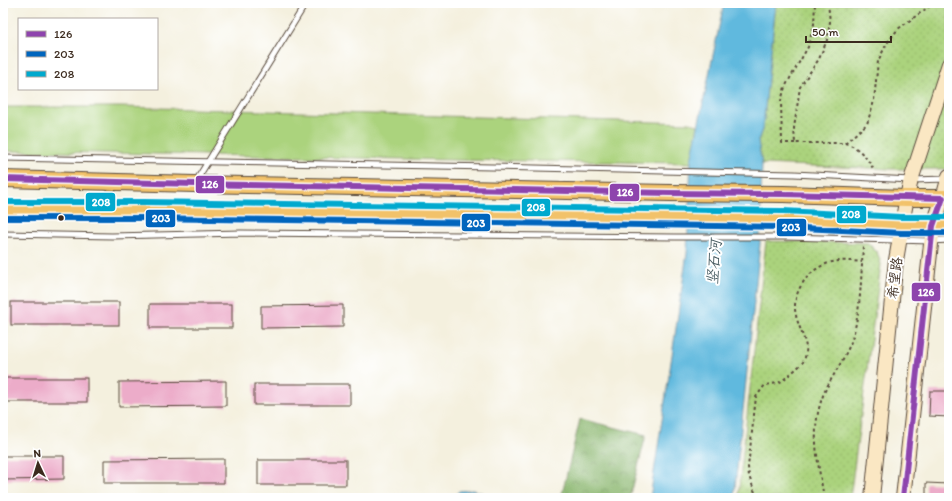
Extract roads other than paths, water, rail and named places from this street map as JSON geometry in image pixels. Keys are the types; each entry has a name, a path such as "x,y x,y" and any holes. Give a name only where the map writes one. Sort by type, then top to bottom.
{"main road":[{"name":"希望路","path":"872,498 896,260 906,198 949,64"},
{"path":"903,498 938,231 949,178"},
{"path":"3,179 946,198"},
{"path":"3,210 783,220 900,232 938,231"}],"lane":[{"path":"194,184 306,3"},
{"path":"3,158 794,174 911,180 949,178"},
{"path":"938,231 949,240"},
{"path":"3,234 112,236 241,233 676,238 786,237 864,239 900,232"}],"water":[{"name":"竖石河","path":"724,3 776,3 763,127 758,141 762,164 760,244 734,498 650,498 687,253 691,160"},
{"path":"473,490 498,498 452,498 459,491"}]}
